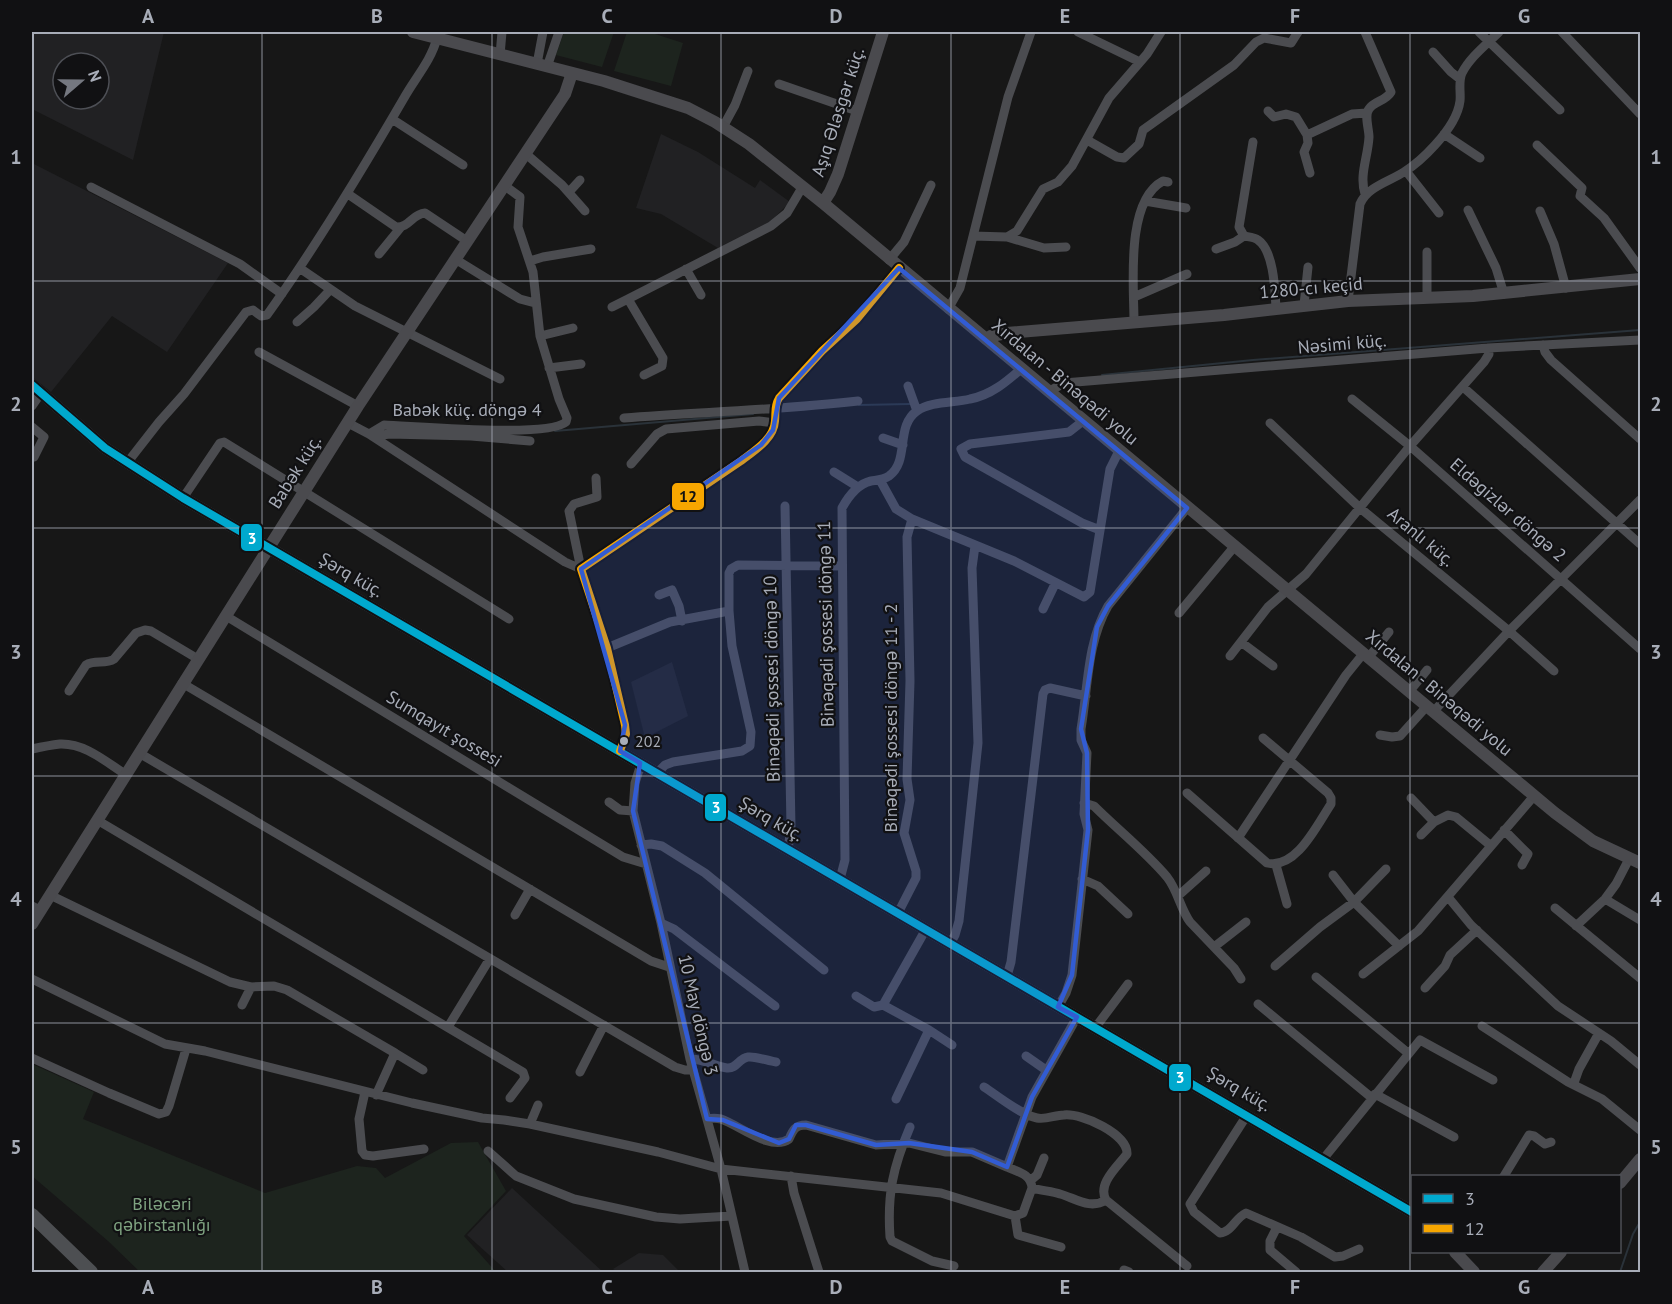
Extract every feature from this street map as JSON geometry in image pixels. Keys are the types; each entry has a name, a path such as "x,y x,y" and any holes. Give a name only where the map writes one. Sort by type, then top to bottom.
{"main road":[{"path":"33,1221 91,1272"}],"street":[{"name":"Xırdalan - Binəqədi yolu","path":"416,32 671,102 700,114 749,144 823,202 894,264 1534,796 1583,834 1635,861"},
{"path":"500,55 502,32"},
{"path":"542,66 543,32"},
{"path":"542,66 559,32"},
{"name":"Aşıq Ələsgər küç.","path":"823,202 838,174 884,32"},
{"path":"948,309 960,288 1008,97 1031,32"},
{"path":"1078,32 1140,62"},
{"path":"1007,237 1017,231 1043,189 1058,182 1072,166 1109,98 1140,62 1161,32"},
{"path":"1087,140 1117,157 1124,158 1139,144 1143,130 1234,65 1256,42 1264,38 1291,43 1298,32"},
{"path":"1365,32 1391,92 1370,107 1367,113 1368,142 1362,179 1365,194"},
{"path":"1479,32 1560,110"},
{"path":"1348,301 1360,204 1365,194 1406,171 1430,151 1444,134 1458,110 1460,79 1466,68 1499,32"},
{"path":"1562,32 1605,74 1641,114"},
{"path":"127,463 246,312 253,310 261,316 267,315 301,268 325,226 348,194 430,58 437,38"},
{"path":"1432,52 1460,79"},
{"path":"723,127 735,105 748,71"},
{"name":"Babək küç.","path":"32,924 36,908 50,895 358,406 565,94 572,73"},
{"path":"779,84 858,111"},
{"path":"1268,111 1274,117 1286,114 1296,117 1307,135 1305,158 1310,173"},
{"path":"1307,135 1352,114 1367,113"},
{"path":"392,119 463,165"},
{"path":"1444,134 1480,158"},
{"path":"1244,236 1239,227 1253,142"},
{"path":"1537,145 1582,188 1580,196 1604,218 1641,268"},
{"path":"526,154 569,192 585,211"},
{"path":"1406,171 1439,213"},
{"path":"569,192 580,180"},
{"path":"1134,322 1136,233 1145,201 1159,183 1168,182"},
{"path":"581,569 741,461 769,437 779,398 822,351 857,319 894,264 931,185"},
{"name":"Babək küç. döngə 4","path":"372,436 384,425 507,430 563,425 567,418 540,336 530,261 518,227 520,197 505,186"},
{"path":"612,308 771,226 787,213 803,186"},
{"path":"91,187 225,255 282,294"},
{"path":"348,194 396,227 401,228"},
{"path":"1145,201 1186,208"},
{"path":"1468,210 1496,268 1504,294"},
{"path":"1540,211 1554,244 1566,288"},
{"path":"380,254 401,228 417,215 425,213 467,241"},
{"path":"974,236 1007,237 1044,248 1066,247"},
{"path":"1216,249 1244,236 1256,238 1263,245 1274,272 1276,308"},
{"path":"530,261 543,256 591,249"},
{"path":"1427,298 1428,252"},
{"path":"455,260 520,299 535,303"},
{"path":"1305,306 1308,267"},
{"path":"301,268 355,306 500,379"},
{"path":"686,268 701,295"},
{"path":"1134,297 1188,274"},
{"name":"1280-cı keçid","path":"986,339 1007,333 1348,301 1504,294 1641,279"},
{"path":"297,322 330,290"},
{"path":"628,299 663,358 662,366 644,375"},
{"path":"540,336 573,328"},
{"name":"Nəsimi küç.","path":"1048,392 1064,383 1488,348 1641,340"},
{"path":"1542,345 1551,360 1641,439"},
{"path":"1230,656 1268,607 1306,574 1410,446 1484,362 1489,354 1488,348"},
{"path":"259,352 358,406"},
{"path":"549,368 581,364"},
{"path":"834,472 858,487 889,476 894,471 903,445 907,421 917,411 929,406 973,399 1004,384 1021,369"},
{"path":"908,386 917,411"},
{"path":"1463,387 1641,544"},
{"path":"32,406 36,389"},
{"name":"Şərq küç.","path":"36,389 105,448 183,498 1095,1028 1324,1158 1411,1211"},
{"name":"Eldəgizlər döngə 2","path":"1352,399 1410,446 1641,649"},
{"path":"631,464 657,434 666,429 759,421 775,415 858,401"},
{"path":"624,418 709,411 775,415 804,411 825,413"},
{"path":"1083,421 1069,432 970,444 961,449 965,457 1082,523 1100,530"},
{"path":"348,423 372,436 565,562 581,569"},
{"name":"Aranlı küç.","path":"1270,423 1360,508 1554,671"},
{"path":"32,426 44,437 34,457"},
{"path":"372,436 401,434 471,436 530,441"},
{"path":"883,438 903,445"},
{"path":"183,498 222,442 508,619"},
{"path":"880,480 896,509 912,519 1014,561 1084,597 1090,592 1110,469 1119,451"},
{"path":"596,478 597,497 574,504 569,511 581,569 606,648 625,725 626,734 620,751"},
{"name":"Binəqədi şossesi döngə 11","path":"840,879 845,860 842,508 858,487"},
{"path":"1380,735 1400,736 1430,709 1641,500"},
{"name":"Binəqədi şossesi döngə 10","path":"785,506 791,826 788,850"},
{"path":"1058,1006 1066,993 1071,975 1089,830 1084,814 1087,753 1081,740 1081,729 1093,642 1101,618 1108,606 1187,508"},
{"name":"Binəqədi şossesi döngə 11 - 2","path":"898,913 916,878 904,829 910,807 907,779 910,681 907,537 912,519"},
{"path":"950,944 958,921 978,743 972,568 975,546"},
{"path":"1179,613 1234,547"},
{"path":"657,773 665,765 673,762 742,751 750,746 751,732 732,646 729,611 729,573 731,569 738,565 842,566"},
{"path":"1043,609 1055,584"},
{"path":"659,595 672,590 682,621"},
{"path":"606,648 670,621 682,621 729,611"},
{"name":"Sumqayıt şossesi","path":"226,616 623,857 646,864"},
{"path":"69,691 86,665 95,662 109,662 141,631 151,630 198,659"},
{"path":"1238,838 1346,675 1389,632"},
{"path":"1241,642 1273,666"},
{"path":"1409,692 1427,669"},
{"path":"182,683 651,961 669,967"},
{"path":"1007,976 1011,962 1043,694 1050,688 1086,696"},
{"path":"1187,793 1267,863 1276,865 1294,857 1331,804 1331,798 1263,738"},
{"path":"32,749 60,744 78,747 94,754 125,774"},
{"path":"139,753 675,1067 693,1070"},
{"name":"10 May döngə 3","path":"641,764 635,783 633,811 661,923 690,1059 721,1170 745,1272"},
{"path":"1363,974 1418,931 1534,796"},
{"path":"1411,798 1434,822"},
{"path":"609,802 620,810 633,811"},
{"path":"1084,803 1094,806 1166,876 1178,896 1184,914 1234,968 1241,979"},
{"path":"1421,835 1434,822 1448,815 1456,817 1490,845"},
{"path":"97,820 523,1072 525,1078 510,1098"},
{"path":"1504,830 1526,850 1527,858 1522,865"},
{"path":"641,845 662,846 705,873 824,970"},
{"path":"1576,926 1605,899 1635,861"},
{"path":"1276,865 1287,904"},
{"path":"1275,966 1320,927 1354,902 1386,870"},
{"path":"1178,896 1206,871"},
{"path":"1333,875 1354,902 1399,946"},
{"path":"1082,879 1098,886 1128,914"},
{"path":"515,915 530,889"},
{"path":"50,895 230,982 251,987 274,986 287,990 423,1071"},
{"path":"1448,897 1477,930 1558,1006 1641,1065"},
{"path":"1605,899 1641,920"},
{"path":"1555,908 1641,978"},
{"path":"1214,947 1246,922"},
{"path":"661,923 674,928 775,1006"},
{"path":"856,996 874,1006 883,1005 926,929"},
{"path":"1425,988 1445,966 1450,955 1477,930"},
{"path":"448,1028 489,960"},
{"path":"1316,977 1408,1053"},
{"path":"32,979 165,1044 205,1051 376,1095 482,1118 530,1124 658,1152 721,1170 890,1187 951,1196 1015,1216 1023,1213 1031,1184 1044,1158"},
{"path":"1095,1028 1128,984"},
{"path":"242,1005 251,987"},
{"path":"1258,1004 1373,1096 1454,1137"},
{"path":"883,1005 952,1044"},
{"path":"1007,1167 1046,1070 1077,1017"},
{"path":"580,1072 604,1025"},
{"path":"1482,1026 1568,1082 1602,1099 1641,1130"},
{"path":"897,1100 929,1030"},
{"path":"1574,1083 1599,1033"},
{"path":"1324,1158 1420,1040 1493,1080"},
{"path":"32,1058 109,1094 159,1114 166,1112 169,1106 186,1049"},
{"path":"376,1095 395,1053"},
{"path":"1026,1056 1046,1070"},
{"path":"690,1059 710,1062 727,1068 749,1057 776,1062"},
{"path":"984,1087 1036,1118 1050,1118 1065,1114 1089,1119 1100,1124 1124,1142 1127,1154 1102,1190 1106,1200 1187,1266"},
{"path":"365,1092 359,1119 362,1151 365,1155 373,1156 424,1149"},
{"path":"530,1124 538,1105"},
{"path":"1247,1115 1190,1204 1190,1208 1220,1233 1228,1230 1242,1214 1246,1213 1335,1257 1359,1249"},
{"path":"707,1119 723,1120 760,1138 779,1143 789,1139 799,1125 806,1125 876,1145 914,1143 945,1152 972,1152 1007,1167 1046,1193 1059,1193 1088,1204 1106,1200"},
{"path":"910,1127 890,1187 888,1213 892,1241 932,1261 954,1266"},
{"path":"1505,1175 1529,1135 1545,1144 1551,1142"},
{"path":"488,1151 516,1176 574,1199 656,1217 680,1219 732,1215"},
{"path":"1621,1182 1641,1159"},
{"path":"791,1176 794,1193 819,1272"},
{"path":"1015,1216 1018,1235 1061,1247"},
{"path":"1277,1227 1270,1241 1270,1250 1296,1272"},
{"path":"1457,1253 1474,1272"},
{"path":"1543,1272 1559,1253"}],"highlighted area":[{"path":"899,268 1187,508 1108,606 1097,627 1081,729 1087,753 1088,830 1072,975 1058,1007 1077,1017 1032,1097 1007,1167 972,1152 909,1143 876,1145 806,1125 796,1125 789,1139 779,1143 723,1120 707,1119 633,811 640,763 620,751 625,725 581,569 761,445 773,430 779,398"}],"shaded area":[{"path":"32,32 116,34 117,32 164,32 133,160 32,109"},
{"path":"661,134 698,152 755,188 760,180 790,202 771,221 718,248 661,214 636,208"},
{"path":"32,163 228,263 167,352 112,316 51,392 32,377"},
{"path":"672,662 688,716 645,738 631,682"},
{"path":"512,1188 603,1272 508,1272 467,1235"},
{"path":"639,1253 663,1255 680,1272 617,1272 613,1269"}],"green space":[{"path":"564,32 614,32 602,67 556,55"},
{"path":"627,32 649,32 683,43 671,86 614,71"},
{"name":"Biləcəri qəbirstanlığı","path":"32,1064 94,1092 83,1119 265,1193 357,1166 376,1168 385,1178 451,1143 478,1142 506,1191 464,1236 496,1272 140,1272 108,1241 32,1176"}],"waterway":[{"path":"1102,375 1253,360 1640,330"},
{"path":"1054,380 1063,379"},
{"path":"859,405 910,404"},
{"path":"555,431 753,414"},
{"path":"1620,1272 1633,1234 1640,1222"}],"transit line":[{"name":"12","path":"620,751 626,734 625,725 607,648 581,569 741,461 762,444 774,427 779,398 822,351 857,319 899,268"},
{"name":"3","path":"32,385 105,448 183,498 1411,1211"}],"place":[{"name":"202","path":"624,741"}]}
